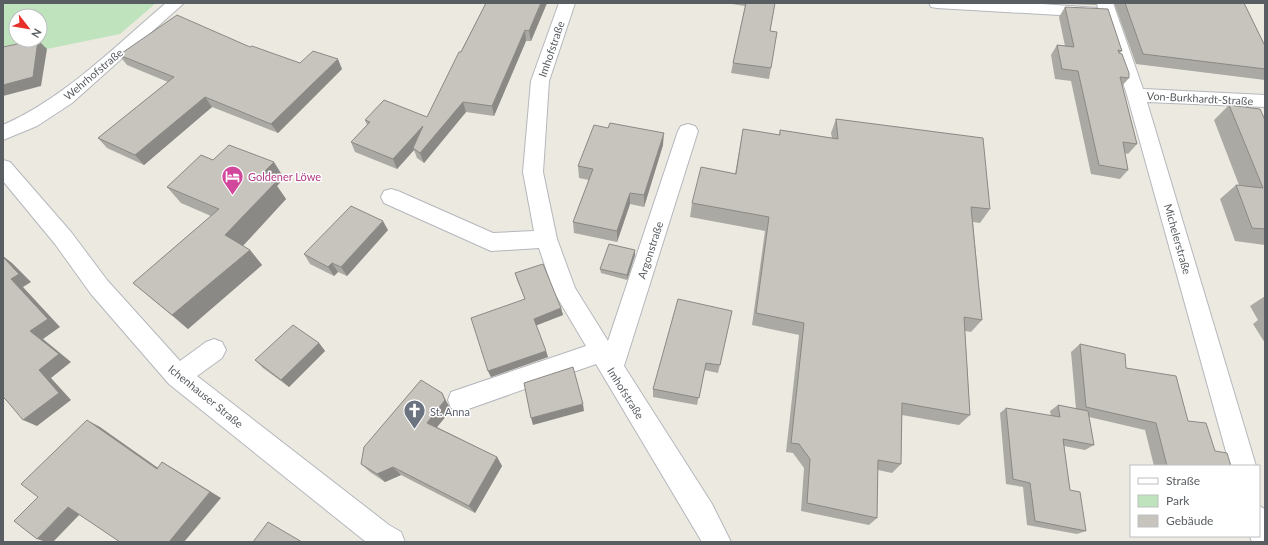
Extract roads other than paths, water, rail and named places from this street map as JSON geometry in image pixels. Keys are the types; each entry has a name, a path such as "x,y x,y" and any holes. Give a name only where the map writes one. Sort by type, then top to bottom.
{"street":[{"name":"Wehrhofstraße","path":"3,133 30,121 66,98 176,3"},
{"name":"Imhofstraße","path":"567,3 540,81 533,172 546,239 565,292 702,514 717,542"},
{"name":"Michelerstraße","path":"937,3 1107,8 1136,95 1244,465"},
{"name":"Von-Burkhardt-Straße","path":"1136,95 1265,101"},
{"name":"Argonstraße","path":"606,360 688,131"},
{"name":"Ichenhauser Straße","path":"3,167 16,185 63,238 99,287 178,376 379,535 391,542"},
{"path":"391,196 491,242 546,239"},
{"path":"178,376 214,350"},
{"path":"460,400 606,360"},
{"path":"1260,524 1265,541"}],"place":[{"name":"Goldener Löwe","path":"233,196"},
{"name":"St. Anna","path":"414,430"}]}
